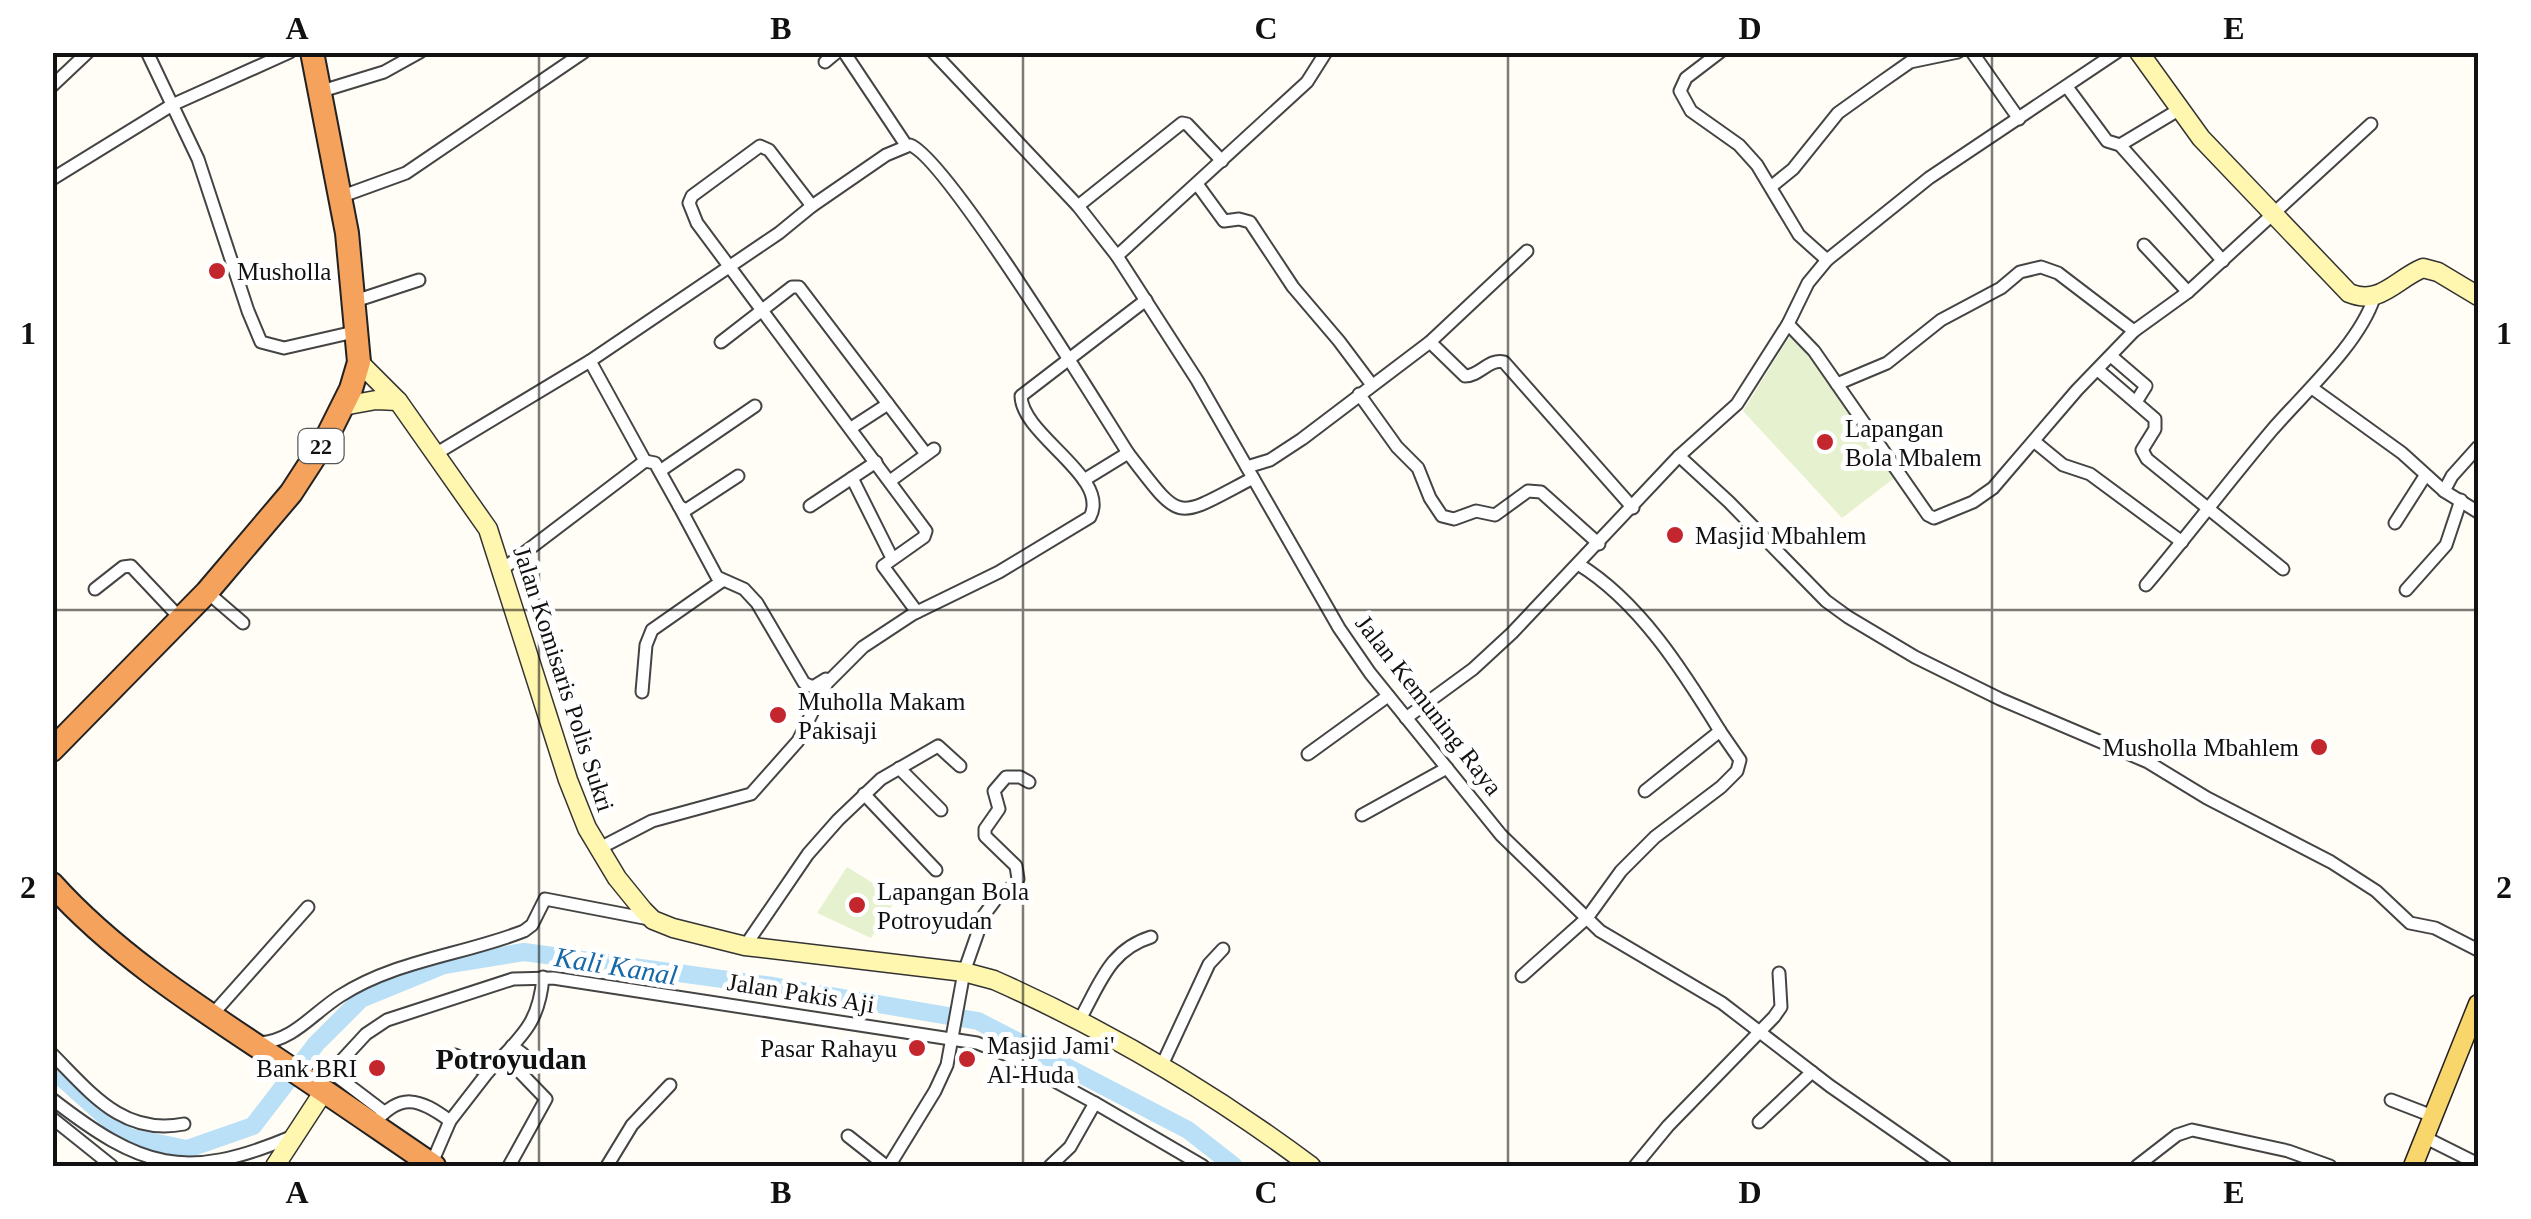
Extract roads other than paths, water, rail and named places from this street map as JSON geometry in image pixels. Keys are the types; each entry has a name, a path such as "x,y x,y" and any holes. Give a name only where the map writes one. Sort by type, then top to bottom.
{"highway":[{"name":"22","path":"52,750 207,592 291,493 343,406 359,362 347,233 312,52"},
{"path":"52,884 124,950 210,1017 378,1118 432,1166"}],"main road":[{"path":"2139,52 2201,138 2338,285 2361,298 2374,298 2423,268 2438,272 2478,296"},
{"name":"Jalan Komisaris Polis Sukri","path":"359,362 398,401 488,530 568,780 598,849 617,878 654,920"},
{"path":"343,406 398,401"},
{"path":"654,920 745,946 994,980 1162,1065 1238,1112 1310,1166"},
{"path":"2413,1166 2478,1004"},
{"path":"275,1166 297,1135 321,1082"}],"street":[{"path":"52,86 88,52"},
{"path":"147,52 198,159 262,342 284,348 354,332"},
{"path":"52,179 172,106 290,52"},
{"path":"322,91 384,72 420,52"},
{"path":"826,62 841,52 906,145"},
{"name":"Jalan Kemuning Raya","path":"934,52 1078,206 1117,256 1250,473 1339,628 1388,696 1502,835 1586,918 1630,952 1704,992 1946,1166"},
{"path":"1117,256 1306,82 1326,52"},
{"path":"1720,52 1686,78 1680,91 1686,106 1739,145 1772,186 1799,235 1827,260"},
{"path":"1772,186 1793,169 1838,113 1880,82 1910,62 1958,52"},
{"path":"1972,52 2019,119"},
{"path":"1406,718 1473,669 1599,544 1679,456 1728,414 1758,374 1804,290 1827,260 1929,178 2117,52"},
{"path":"340,197 406,172 578,54"},
{"path":"2067,87 2107,141 2120,144 2223,261"},
{"path":"2120,144 2180,110"},
{"path":"1078,206 1183,123 1222,161"},
{"path":"1788,324 1814,351 1932,518 1984,496 2134,331 2188,292 2371,124"},
{"path":"437,454 590,362 906,145 917,147 1000,253 1128,453 1162,499 1179,509 1199,507 1372,386 1430,342 1527,251"},
{"path":"812,206 769,150 760,146 692,196 689,203 697,223 926,530 922,539 884,565 884,571 917,612"},
{"path":"1197,184 1224,222 1250,222 1292,287 1339,340 1372,386"},
{"path":"2144,246 2188,292"},
{"path":"1837,384 1887,363 1942,320 2032,268 2058,273 2134,331"},
{"path":"352,302 419,280"},
{"path":"721,342 792,287 799,287 888,404 930,451 890,481"},
{"path":"2146,585 2207,507 2312,388 2364,320 2374,298"},
{"path":"502,569 645,461 653,461 722,581 744,589 757,602 804,684 813,687 917,612 999,572 1090,516 1094,500 1084,480 1021,406 1024,392 1146,300"},
{"path":"1430,342 1465,376 1472,376 1494,361 1504,362 1633,508"},
{"path":"2112,356 2146,386 2136,402"},
{"path":"590,362 645,461"},
{"path":"2098,370 2152,415 2156,424 2144,444 2143,454 2283,569"},
{"path":"2312,388 2402,453 2444,491 2478,512"},
{"path":"1359,394 1397,447 1418,468 1442,516 1454,519 1476,512 1496,516 1528,491 1541,492 1599,544"},
{"path":"850,428 888,404"},
{"path":"660,471 755,406"},
{"path":"2035,442 2063,464 2090,474 2182,542"},
{"path":"2444,491 2478,447"},
{"path":"1084,480 1128,453"},
{"path":"1679,456 1826,600 1848,616 2000,699 2148,762 2207,798 2332,862 2376,891 2412,924 2435,928 2478,950"},
{"path":"810,506 876,462"},
{"path":"679,506 690,509 738,476"},
{"path":"2395,523 2425,476"},
{"path":"852,478 892,558"},
{"path":"2406,590 2446,545 2461,500"},
{"path":"1522,976 1586,918 1621,871 1656,837 1721,787 1737,771 1740,760 1652,634 1606,582 1578,564"},
{"path":"96,589 123,566 132,566 180,618"},
{"path":"642,692 646,645 652,630 722,581"},
{"path":"207,592 243,623"},
{"path":"598,849 652,821 751,794 798,741 834,674"},
{"path":"1308,754 1388,696"},
{"path":"1645,791 1720,731"},
{"path":"745,946 808,854 864,794 938,746 960,766"},
{"path":"899,768 941,810"},
{"path":"1362,815 1447,768"},
{"path":"848,1136 887,1166 935,1091 947,1065 963,978 984,915 1018,878 1016,866 984,836 1000,809 994,791 1006,777 1020,776 1030,782"},
{"path":"864,794 936,870"},
{"path":"258,1047 288,1037 338,997 406,964 524,931 545,899 654,920"},
{"path":"210,1017 308,907"},
{"path":"1079,1021 1117,955 1151,936"},
{"path":"1162,1065 1209,964 1223,948"},
{"path":"1634,1166 1780,1009 1778,973"},
{"path":"432,1166 450,1120 538,1011 543,978"},
{"name":"Jalan Pakis Aji","path":"321,1082 366,1034 387,1020 506,980 543,978 606,984 990,1047 1203,1166"},
{"path":"509,1166 546,1099 517,1069 523,1054 512,1046"},
{"path":"52,1054 96,1098 119,1114 154,1127 184,1124"},
{"path":"455,1054 488,1072"},
{"path":"1758,1122 1812,1072"},
{"path":"608,1166 632,1125 670,1086"},
{"path":"52,1099 117,1144 144,1157 172,1163 224,1160 297,1135"},
{"path":"2391,1100 2434,1117"},
{"path":"378,1118 395,1104 412,1101 434,1108 450,1120"},
{"path":"1050,1166 1070,1146 1095,1103"},
{"path":"52,1118 112,1166"},
{"path":"2138,1166 2177,1135 2192,1130 2288,1151 2330,1166"},
{"path":"2426,1138 2478,1164"}],"waterway":[{"name":"Kali Kanal","path":"52,1069 128,1137 187,1149 253,1126 316,1044 361,999 444,965 524,952 773,986 978,1021 1188,1130 1234,1166"}],"place":[{"name":"Musholla","path":"217,271"},
{"name":"Lapangan Bola Mbalem","path":"1825,442"},
{"name":"Masjid Mbahlem","path":"1675,535"},
{"name":"Muholla Makam Pakisaji","path":"778,715"},
{"name":"Musholla Mbahlem","path":"2319,747"},
{"name":"Lapangan Bola Potroyudan","path":"857,905"},
{"name":"Pasar Rahayu","path":"917,1048"},
{"name":"Masjid Jami' Al-Huda","path":"967,1059"},
{"name":"Bank BRI","path":"377,1068"}],"district":[{"name":"Potroyudan","path":"511,1058"}]}
